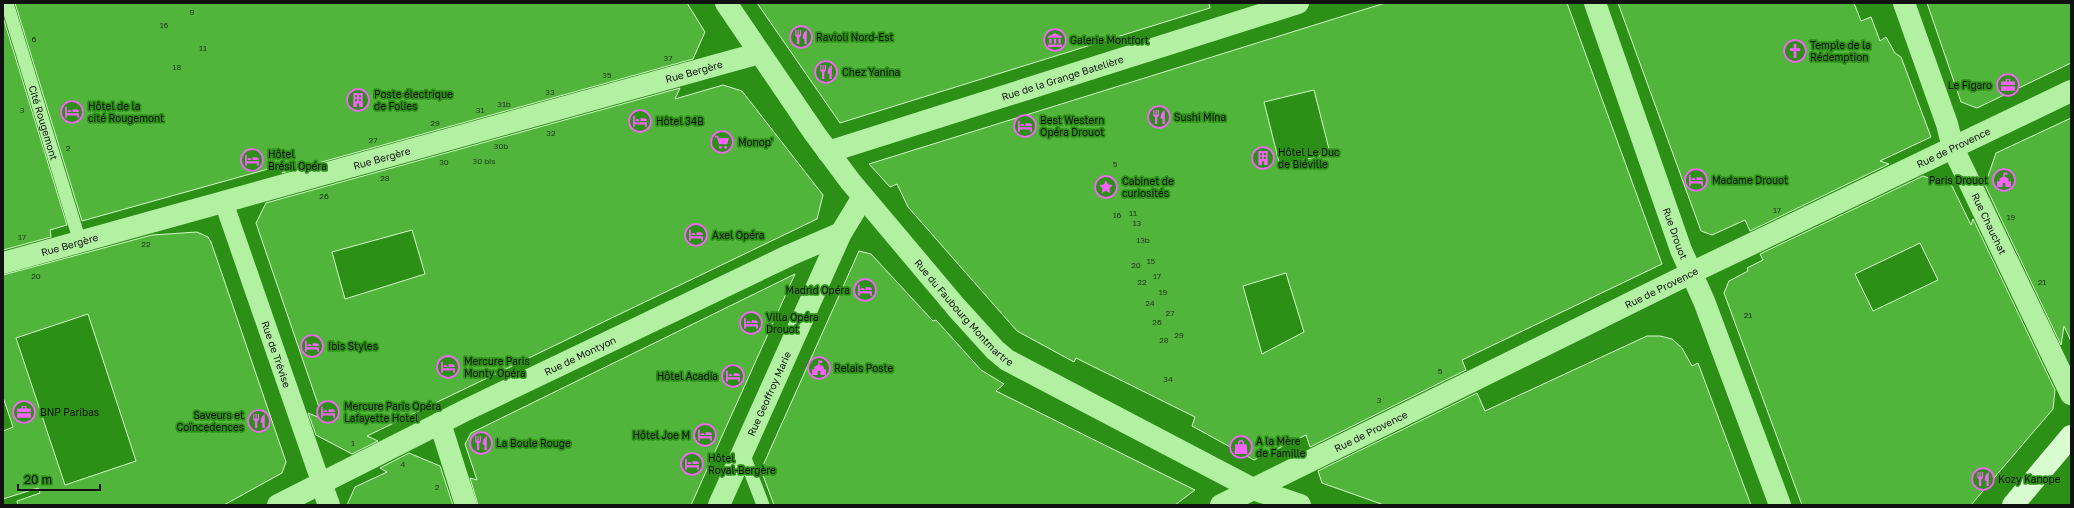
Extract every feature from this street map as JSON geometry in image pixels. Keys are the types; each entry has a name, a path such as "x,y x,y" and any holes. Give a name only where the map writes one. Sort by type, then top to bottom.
{"main road":[{"path":"2013,505 2071,436"}],"street":[{"name":"Rue du Faubourg Montmartre","path":"726,3 828,152 863,197 956,307 995,350 1007,360 1260,497 1300,505"},
{"name":"Rue de la Grange Batelière","path":"828,152 1298,3"},
{"name":"Rue Drouot","path":"1595,3 1681,250 1704,301 1780,505"},
{"name":"Rue Chauchat","path":"1904,3 1946,124 1952,148 2071,394"},
{"name":"Rue Bergère","path":"3,263 224,203 760,53"},
{"name":"Rue de Provence","path":"1221,505 1260,497 1691,273 2071,91"},
{"name":"Rue Geoffroy Marie","path":"719,505 841,233 863,197"},
{"name":"Rue de Trévise","path":"224,203 329,505"},
{"name":"Rue de Montyon","path":"278,505 440,424 782,259 841,233"},
{"path":"440,424 466,505"}],"lane":[{"name":"Cité Rougemont","path":"7,3 80,242"},
{"path":"743,452 763,505"}],"building":[{"path":"15,3 687,3 705,32 693,59 282,173 286,164 82,221"},
{"path":"757,3 1209,3 1210,8 840,123"},
{"path":"1385,3 1567,3 1662,264 1462,360 1466,370 1310,447 1306,435 1254,460 1192,426 1195,417 1076,358 1074,362 1017,331 908,207 897,184 890,187 869,164","holes":["1314,90 1330,153 1280,166 1264,102","1286,273 1304,332 1262,354 1243,286"]},
{"path":"1618,3 1854,3 1861,21 1871,17 1880,41 1886,37 1895,53 1901,57 1931,137 1880,161 1889,164 1750,231 1745,220 1712,235 1701,231"},
{"path":"1927,3 2071,3 2071,63 1977,108 1961,102"},
{"path":"3,17 67,225 50,230 51,237 3,250"},
{"path":"723,85 742,91 823,195 817,219 367,436 378,441 352,454 316,435 308,413 323,419 256,223 266,203 680,88 675,99","holes":["412,230 425,274 345,299 332,252"]},
{"path":"2071,118 2071,341 2064,326 2061,345 1985,185 1996,153"},
{"path":"1923,176 1952,186 1971,225 1973,219 2055,390 2053,409 1971,505 1802,505 1724,293 1729,281 1748,271 1747,268 1763,260 1760,254","holes":["1920,243 1938,280 1873,311 1855,274"]},
{"path":"197,232 208,237 211,242 286,462 282,473 224,505 18,505 17,501 40,493 38,488 3,499 3,431 13,427 3,397 3,275 152,235","holes":["88,314 136,461 65,485 16,338"]},
{"path":"859,251 871,254 933,321 936,320 981,370 1004,384 996,391 1195,490 1175,505 774,505 761,470"},
{"path":"795,274 691,505 478,505 470,478 477,480 465,444 471,433"},
{"path":"1647,336 1660,336 1672,339 1682,348 1692,366 1698,363 1751,505 1384,505 1322,483 1318,471 1477,393 1485,411"},
{"path":"409,453 440,466 453,505 347,505 355,487 387,472 380,468"}],"place":[{"name":"Ravioli Nord-Est","path":"801,37"},
{"name":"Galerie Montfort","path":"1055,40"},
{"name":"Temple de la Rédemption","path":"1795,51"},
{"name":"Chez Yanina","path":"826,72"},
{"name":"Le Figaro","path":"2008,85"},
{"name":"Poste électrique de Folies","path":"358,100"},
{"name":"Hôtel de la cité Rougemont","path":"72,112"},
{"name":"Sushi Mina","path":"1159,117"},
{"name":"Hôtel 34B","path":"640,121"},
{"name":"Best Western Opéra Drouot","path":"1025,126"},
{"name":"Monop'","path":"722,142"},
{"name":"Hôtel Le Duc de Biéville","path":"1263,158"},
{"name":"Hôtel Brésil Opéra","path":"252,160"},
{"name":"Madame Drouot","path":"1696,180"},
{"name":"Paris Drouot","path":"2004,180"},
{"name":"Cabinet de curiosités","path":"1106,187"},
{"name":"Axel Opéra","path":"696,235"},
{"name":"Madrid Opéra","path":"865,290"},
{"name":"Villa Opéra Drouot","path":"751,323"},
{"name":"Ibis Styles","path":"312,346"},
{"name":"Mercure Paris Monty Opéra","path":"448,367"},
{"name":"Relais Poste","path":"819,368"},
{"name":"Hôtel Acadia","path":"733,376"},
{"name":"BNP Paribas","path":"24,412"},
{"name":"Mercure Paris Opéra Lafayette Hotel","path":"328,412"},
{"name":"Saveurs et Coïncedences","path":"259,421"},
{"name":"Hôtel Joe M","path":"705,435"},
{"name":"La Boule Rouge","path":"481,443"},
{"name":"A la Mère de Famille","path":"1241,447"},
{"name":"Hôtel Royal-Bergère","path":"692,464"},
{"name":"Kozy Kanope","path":"1983,479"}]}
